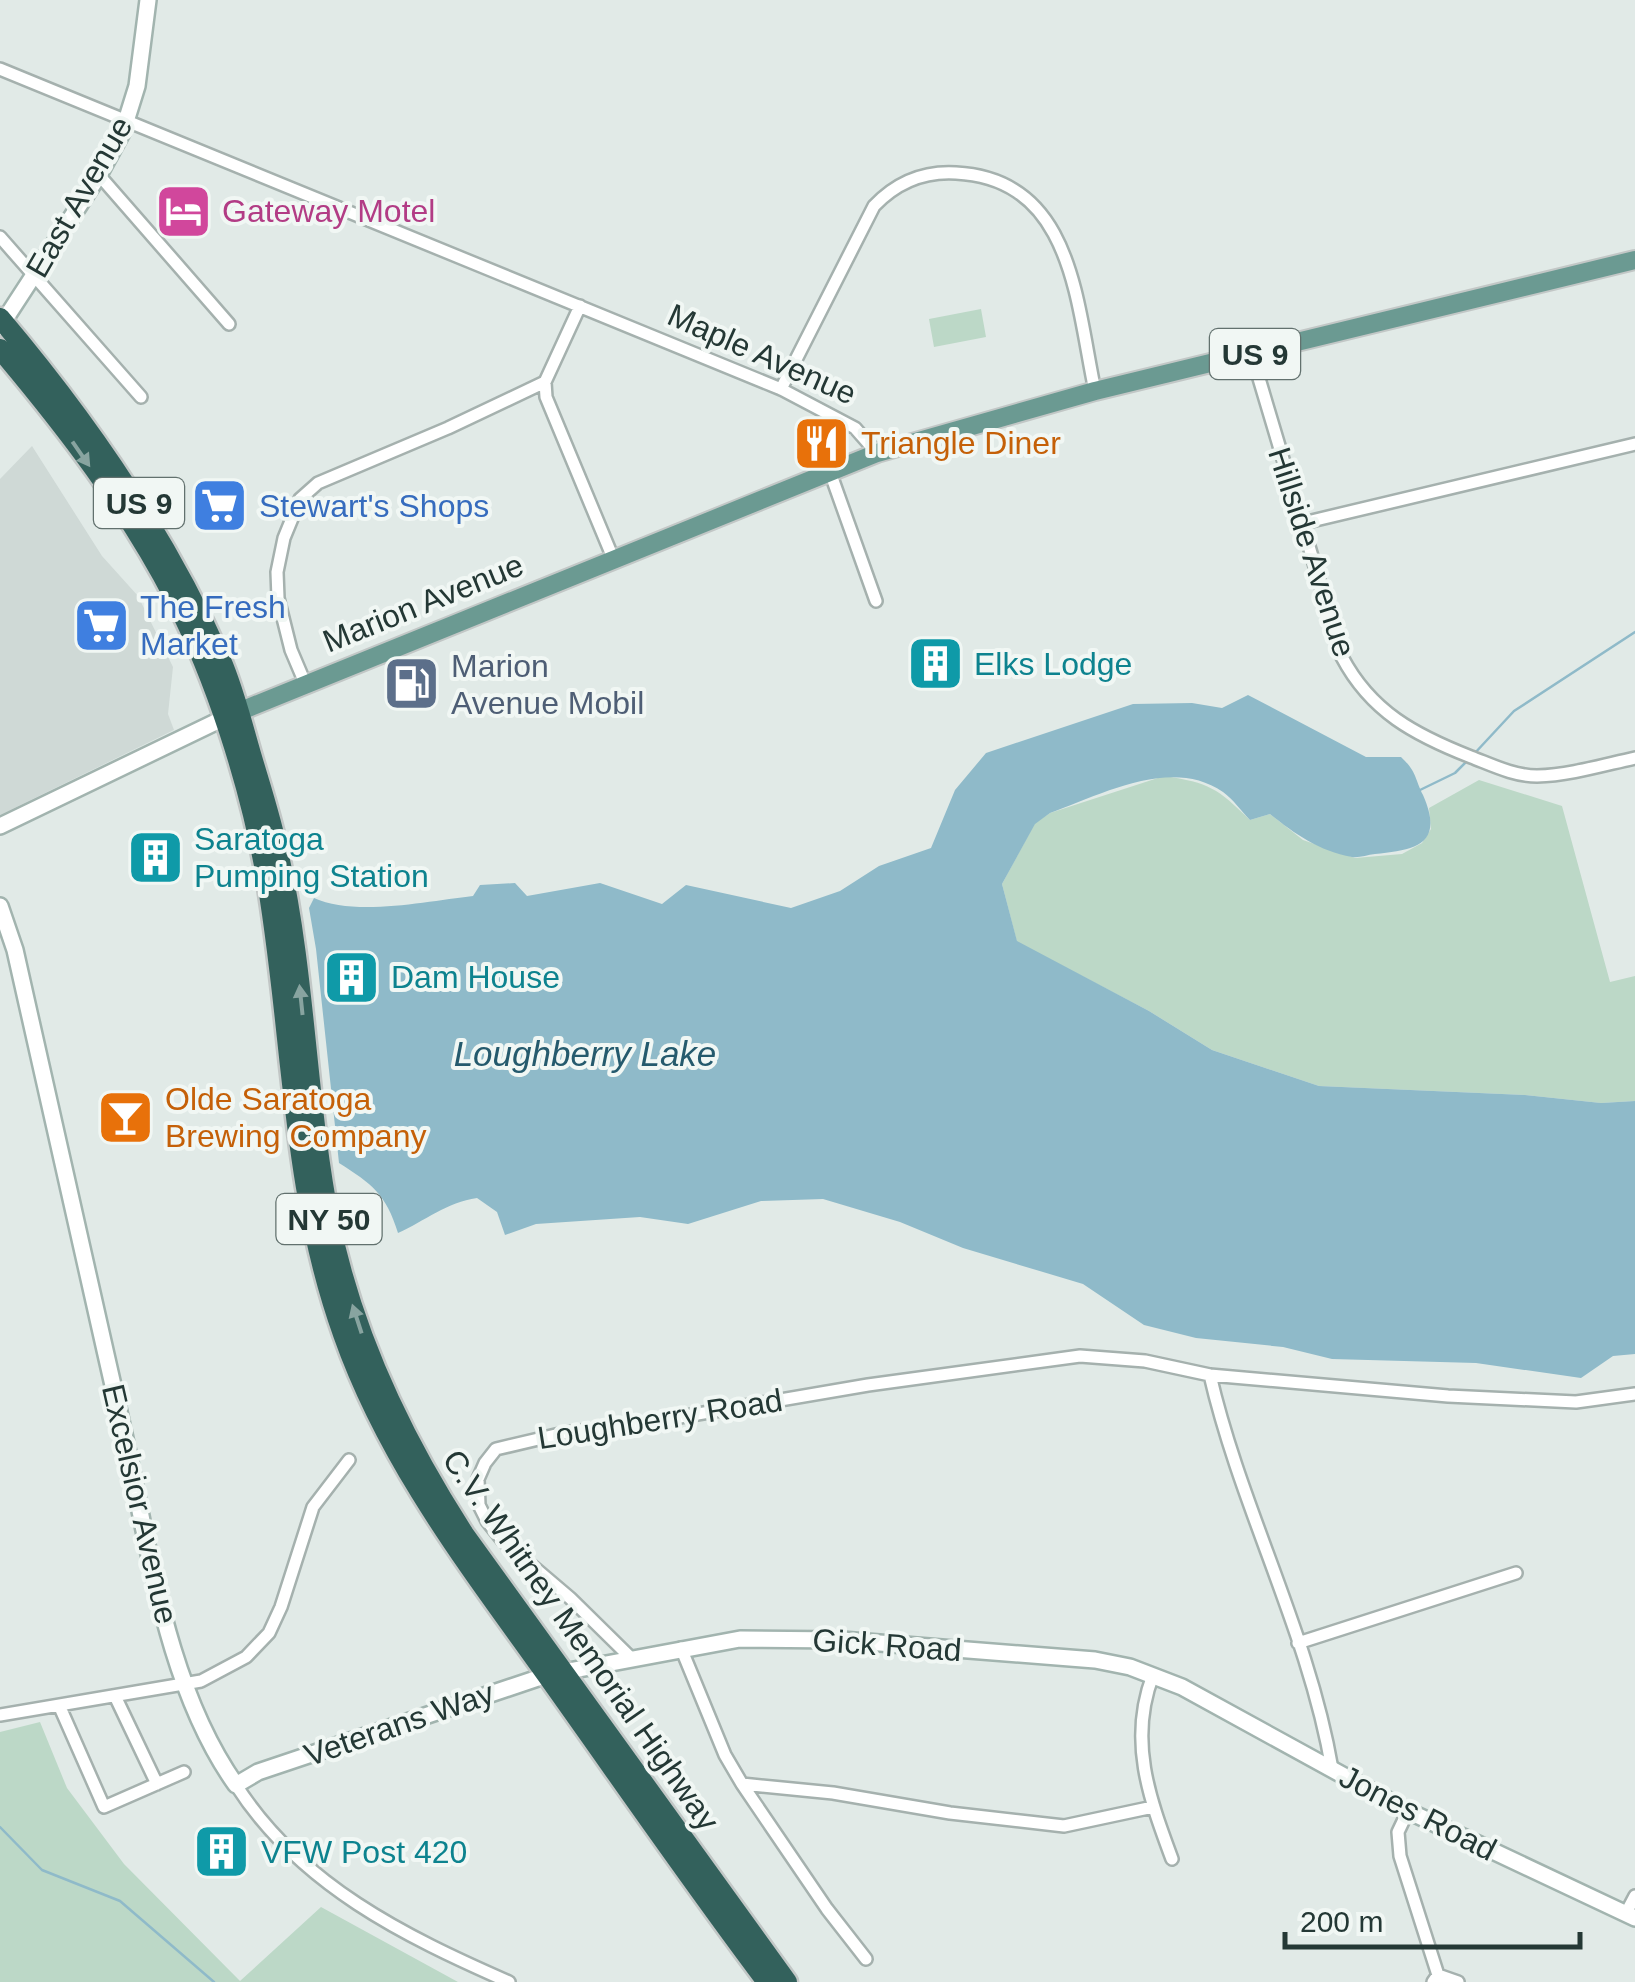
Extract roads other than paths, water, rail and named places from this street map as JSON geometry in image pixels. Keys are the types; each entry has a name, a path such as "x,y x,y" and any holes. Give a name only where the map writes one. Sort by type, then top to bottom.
{"highway":[{"name":"C.V. Whitney Memorial Highway","path":"1,322 143,508 223,663 243,782 264,868 315,1239 344,1338 377,1416 418,1491 477,1582 556,1674 787,1982"},
{"name":"C.V. Whitney Memorial Highway","path":"0,349 60,425 152,560 231,715"},
{"name":"C.V. Whitney Memorial Highway","path":"556,1674 767,1982"}],"main road":[{"name":"US 9","path":"877,453 1095,391 1635,260"},
{"name":"Marion Avenue","path":"231,715 877,453"}],"street":[{"name":"East Avenue","path":"1,322 99,176 128,122 137,86 148,0"},
{"name":"Maple Avenue","path":"0,70 781,390 855,428 877,453"},
{"path":"781,390 874,206 908,180 940,172 971,174 1010,185 1032,201 1051,224 1068,264 1095,391"},
{"path":"99,176 229,324"},
{"path":"0,238 141,397"},
{"path":"580,306 545,382 546,397 613,558"},
{"name":"Hillside Avenue","path":"1252,355 1342,656 1368,698 1420,736 1532,776 1635,758"},
{"path":"305,684 291,650 278,598 277,572 284,538 300,499 318,483 545,382"},
{"path":"1303,522 1635,444"},
{"path":"830,472 876,601"},
{"name":"Marion Avenue","path":"0,826 231,715"},
{"name":"Excelsior Avenue","path":"0,906 15,950 151,1559 183,1684 221,1764 236,1785 273,1832 337,1891 381,1922 488,1976 509,1982"},
{"name":"Loughberry Road","path":"631,1658 570,1598 503,1541 488,1521 479,1505 478,1479 496,1449 564,1434 1042,1360 1145,1360 1210,1375"},
{"path":"1332,1769 1326,1735 1298,1643 1210,1375 1542,1402 1635,1394"},
{"path":"1,1715 200,1681 246,1657 263,1642 281,1607 314,1507 349,1460"},
{"path":"1298,1643 1516,1573"},
{"name":"Gick Road","path":"556,1674 681,1648 766,1637 1095,1660 1153,1675 1205,1699"},
{"path":"681,1648 725,1754 742,1784 866,1960"},
{"name":"Veterans Way","path":"236,1785 258,1772 556,1674"},
{"path":"1153,1675 1140,1718 1142,1758 1153,1807 1172,1859"},
{"path":"115,1696 157,1784"},
{"name":"Jones Road","path":"1205,1699 1408,1811 1630,1915"},
{"path":"59,1705 104,1807 184,1772"},
{"path":"742,1784 1064,1826 1153,1807"},
{"path":"1408,1811 1398,1832 1400,1856 1436,1978 1458,1982"},
{"path":"1630,1915 1635,1896"}],"water":[{"name":"Loughberry Lake","path":"1248,695 1366,757 1401,757 1413,771 1429,812 1428,835 1414,847 1352,857 1308,841 1270,814 1250,820 1227,795 1203,782 1159,778 1136,782 1050,813 1035,824 1002,884 1017,941 1149,1011 1212,1050 1319,1086 1525,1095 1601,1103 1635,1101 1635,1354 1613,1356 1581,1378 1476,1363 1332,1359 1283,1347 1196,1338 1144,1325 1083,1284 963,1248 900,1222 823,1199 761,1201 688,1224 640,1217 536,1224 505,1235 497,1212 477,1198 446,1208 398,1233 376,1191 339,1163 309,908 314,898 350,906 392,906 473,896 480,885 515,883 527,896 600,883 662,904 686,885 791,908 840,891 879,866 931,848 955,790 986,753 1133,704 1192,703 1222,708"}],"waterway":[{"path":"1474,754 1514,711 1635,632"},
{"path":"1420,790 1455,773 1468,760"},
{"path":"0,1827 42,1870 120,1901 214,1982"}],"place":[{"name":"Gateway Motel","path":"183,211"},
{"name":"Triangle Diner","path":"822,443"},
{"name":"Stewart's Shops","path":"220,506"},
{"name":"The Fresh Market","path":"101,625"},
{"name":"Elks Lodge","path":"935,664"},
{"name":"Marion Avenue Mobil","path":"412,684"},
{"name":"Saratoga Pumping Station","path":"155,857"},
{"name":"Dam House","path":"352,977"},
{"name":"Olde Saratoga Brewing Company","path":"126,1117"},
{"name":"VFW Post 420","path":"222,1852"}]}
